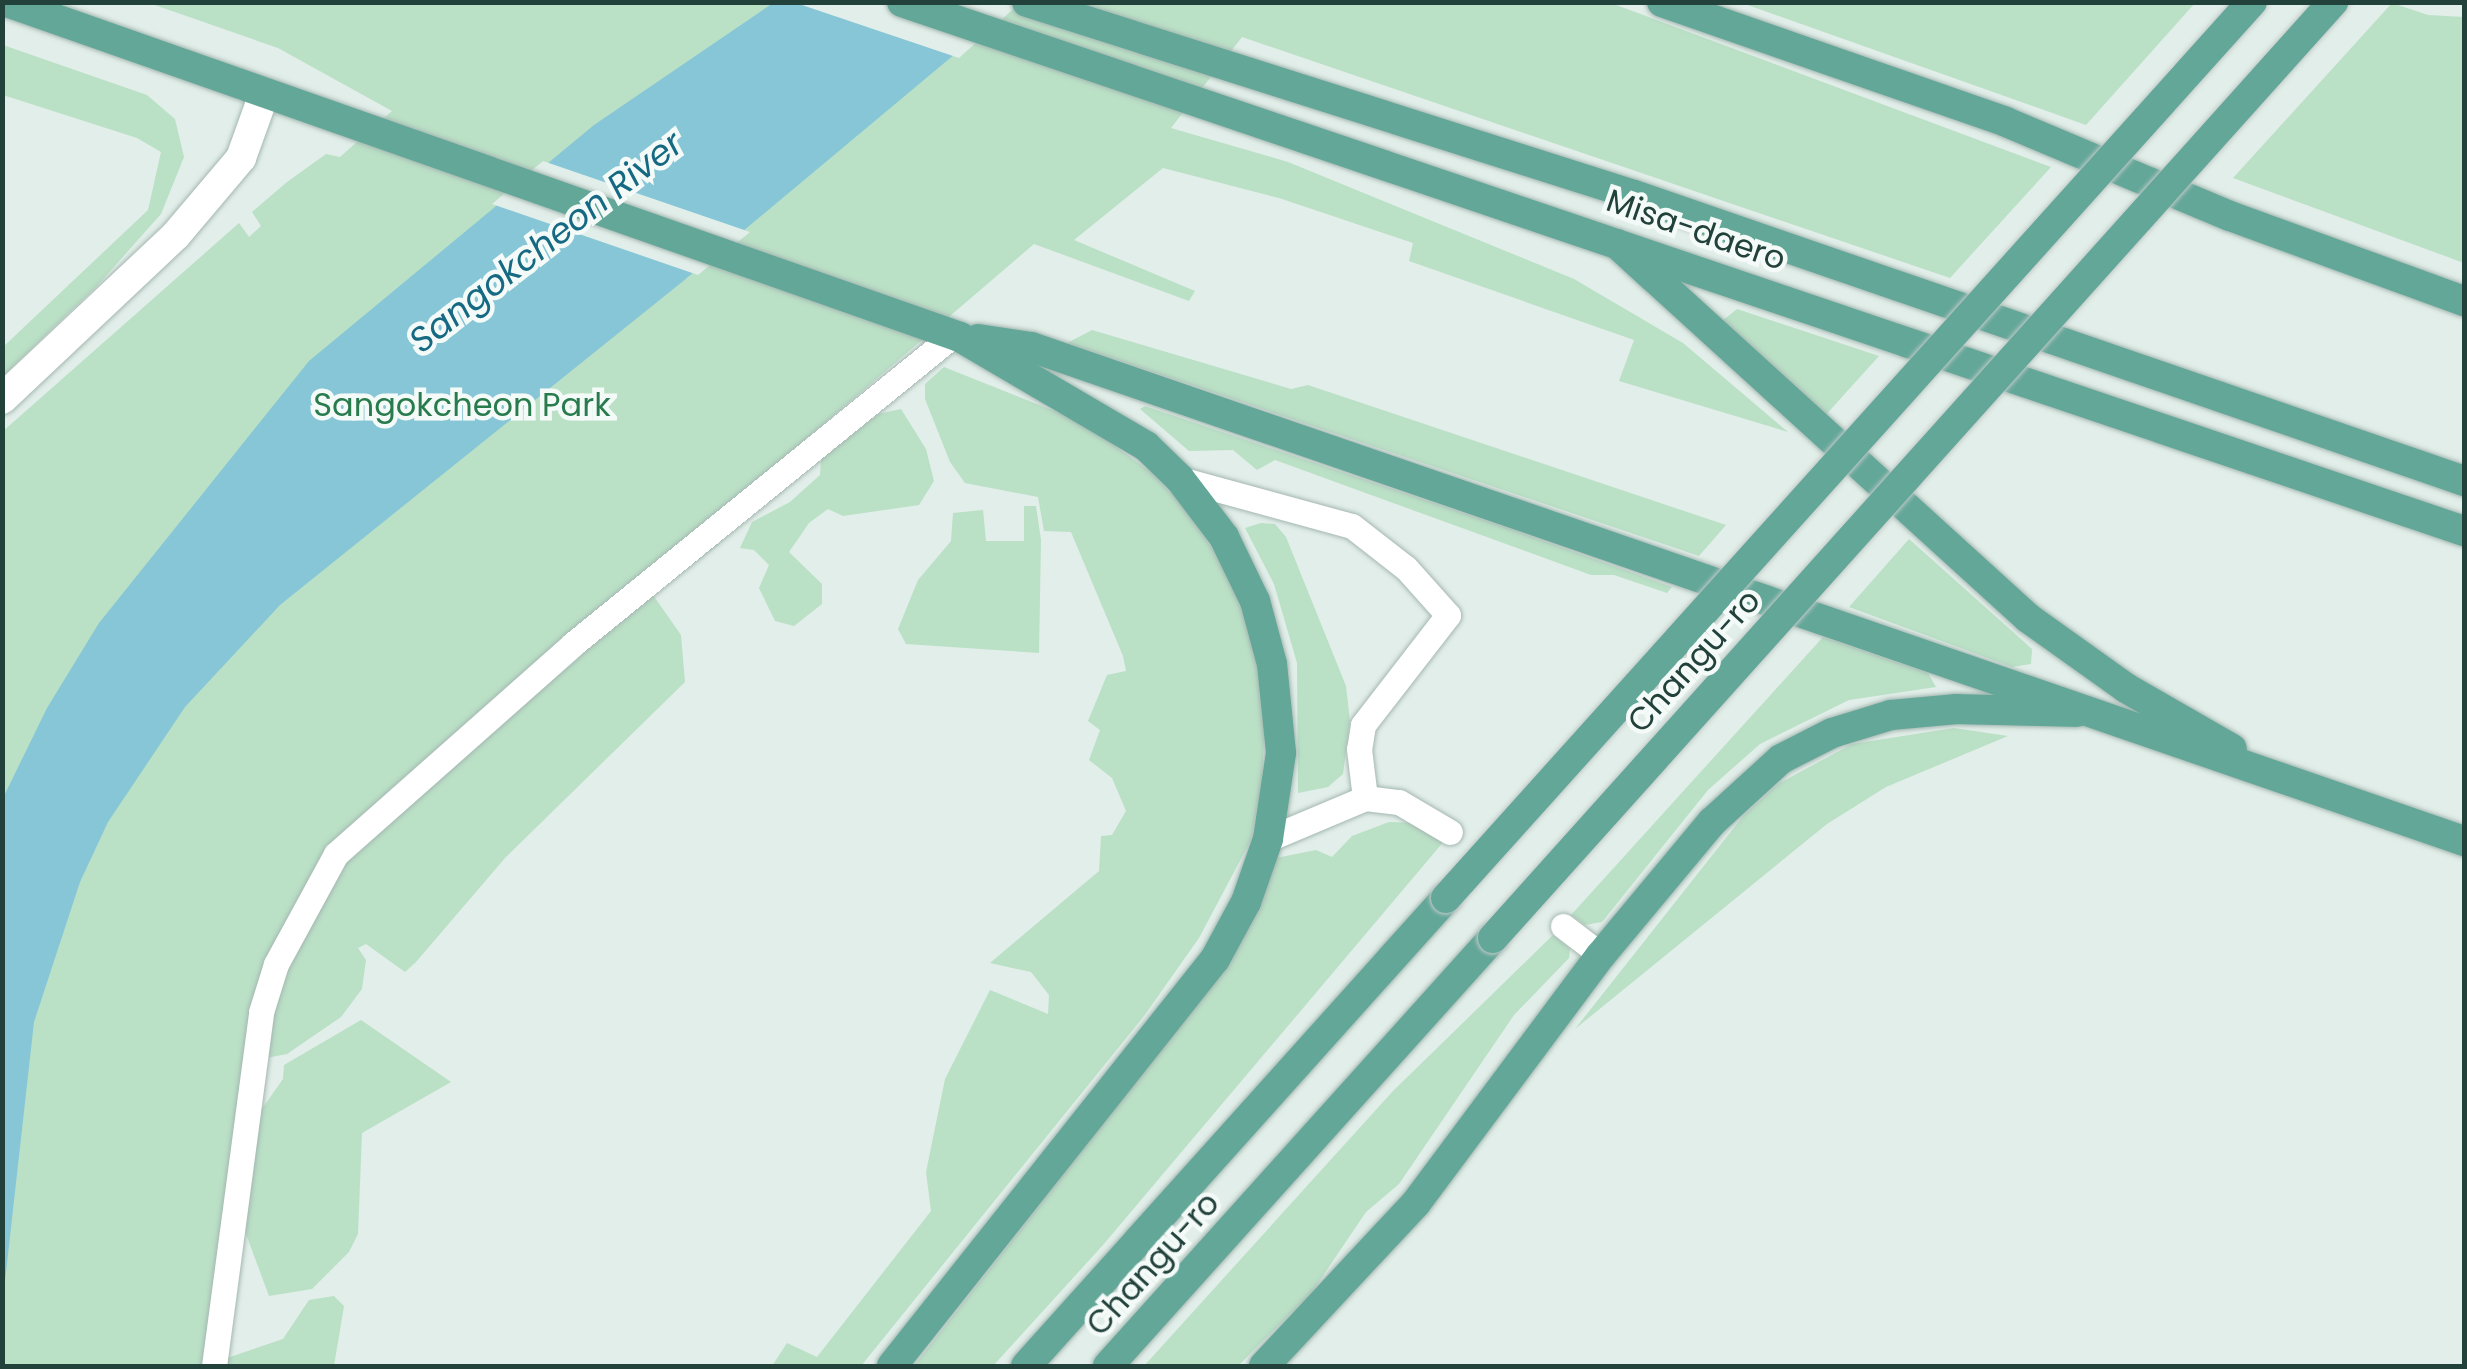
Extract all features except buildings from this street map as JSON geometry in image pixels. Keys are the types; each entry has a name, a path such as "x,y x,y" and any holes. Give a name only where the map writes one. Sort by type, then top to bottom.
{"main road":[{"path":"6,2 348,124 904,313 957,336 1109,420 1180,479 1232,553 1256,601 1272,664 1281,753 1268,839 1246,902 1215,959 892,1366"},
{"path":"71,2 161,57"},
{"name":"Misa-daero","path":"902,2 1222,106 2464,531"},
{"name":"Misa-daero","path":"1026,2 1634,195 2464,481"},
{"path":"1662,2 2006,122 2230,216 2464,301"},
{"name":"Changu-ro","path":"1026,1366 2252,2"},
{"name":"Changu-ro","path":"1108,1366 2332,2"},
{"path":"1611,238 2028,618 2272,776"},
{"path":"957,336 1050,354 2464,841"},
{"path":"1264,1366 1416,1203 1601,955 1712,822 1781,760 1832,732 1891,715 1957,708 2090,712"}],"street":[{"path":"2,399 176,235 241,158 264,94"}],"lane":[{"path":"214,1366 261,1012 276,964 336,854 573,644 957,336"},
{"path":"1180,479 1352,526 1406,568 1448,615 1363,725 1358,749 1366,798"},
{"path":"1268,839 1366,798 1400,802 1450,832"},
{"path":"1563,926 1601,955"}],"green space":[{"name":"Sangokcheon Park","path":"149,3 1611,3 2051,167 1950,278 1242,37 1171,128 1288,162 1574,279 1683,343 1788,432 1619,381 1634,340 1409,261 1413,243 1279,198 1163,168 1074,240 1195,291 1189,301 1034,244 708,523 719,544 653,595 681,635 685,682 505,858 416,962 405,972 366,944 358,948 366,960 362,989 341,1017 287,1054 266,1058 272,1006 219,1366 3,1366 2,432 239,223 249,237 261,226 252,212 287,182 326,154 340,157 392,111 278,48"},
{"path":"1742,3 2195,3 2086,125"},
{"path":"2392,3 2428,15 2464,17 2464,263 2233,178"},
{"path":"3,45 147,95 175,119 184,157 161,214 97,286 3,376 3,347 148,210 161,152 137,138 3,95"},
{"path":"1737,309 1879,356 1823,418 1722,321"},
{"path":"1092,330 1291,389 1308,385 1726,525 1699,556 1067,343"},
{"path":"944,367 1082,422 1152,473 1184,507 1224,566 1255,640 1265,712 1262,785 1251,840 1199,938 1144,1016 861,1366 772,1366 787,1343 817,1357 931,1211 926,1172 945,1079 990,990 1048,1014 1049,995 1031,972 990,963 1099,871 1101,836 1112,835 1126,811 1112,778 1089,760 1100,730 1088,721 1107,675 1126,671 1123,656 1071,532 1044,531 1038,497 965,483 950,462 925,399 925,384"},
{"path":"1145,406 1672,587 1667,593 1614,575 1591,575 1275,460 1257,470 1233,450 1189,451 1140,409"},
{"path":"901,409 926,449 934,481 919,505 843,516 828,509 809,523 789,552 822,584 822,604 794,626 775,621 759,588 769,565 754,550 740,548 752,522 790,502 820,475 821,459 878,414"},
{"path":"1024,506 1036,506 1041,540 1039,653 906,644 898,629 918,580 951,541 953,513 983,510 986,541 1024,541"},
{"path":"1275,524 1286,537 1346,686 1350,721 1343,774 1328,787 1298,793 1297,663 1274,584 1245,528"},
{"path":"1909,539 2032,649 2031,664 2012,667 1849,607"},
{"path":"1823,637 1928,673 1936,687 1849,700 1760,744 1708,790 1602,922 1585,925 1571,915"},
{"path":"1954,728 2008,736 1886,787 1827,824 1575,1029 1744,815 1778,784 1852,744"},
{"path":"1389,822 1419,823 1445,840 1103,1245 993,1366 914,1366 1232,959 1260,909 1276,858 1316,850 1332,857 1352,836"},
{"path":"1553,935 1570,949 1569,958 1514,1015 1399,1184 1366,1212 1312,1292 1238,1366 1144,1366 1393,1091"},
{"path":"361,1020 451,1082 362,1133 358,1234 349,1252 312,1289 269,1296 243,1226 259,1113 283,1079 284,1065"},
{"path":"334,1296 344,1306 334,1366 223,1366 224,1359 283,1339 309,1300"}],"water":[{"name":"Sangokcheon River","path":"773,3 1016,3 682,282 280,605 185,707 108,822 80,882 34,1022 3,1299 3,798 47,708 99,623 309,361 594,125"}],"pier":[{"path":"1021,2 959,58 796,3"},
{"path":"543,161 750,232 698,275 492,204"}]}
